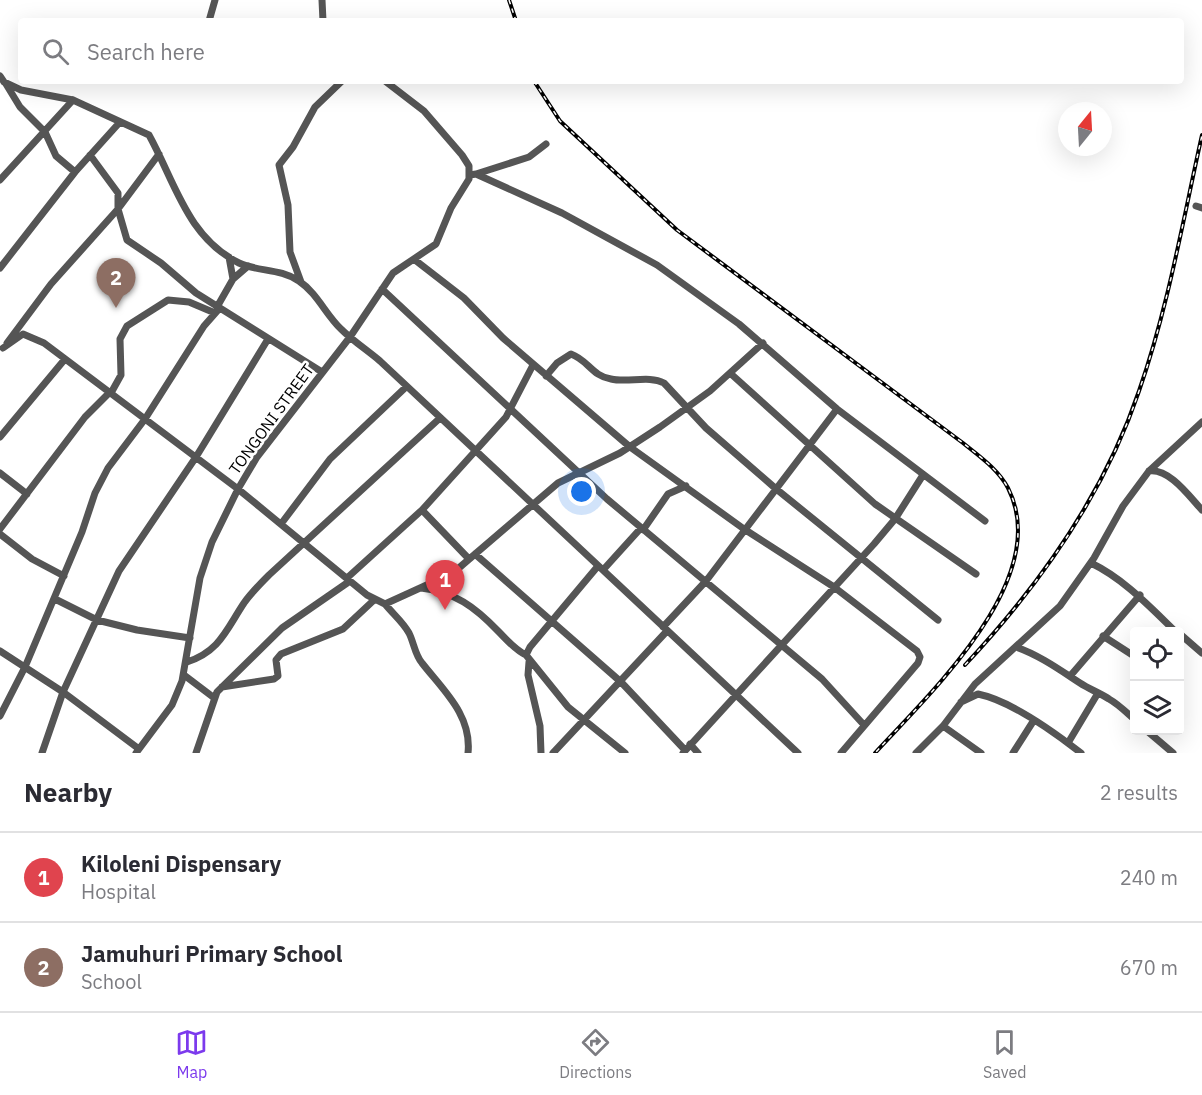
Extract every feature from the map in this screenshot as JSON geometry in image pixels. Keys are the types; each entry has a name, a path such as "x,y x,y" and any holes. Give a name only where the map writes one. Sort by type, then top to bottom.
{"street":[{"path":"210,18 215,0"},
{"path":"322,0 323,18"},
{"path":"2,79 21,90 73,100 149,135 189,219 203,235 229,257 248,266 270,269 301,282"},
{"path":"2,79 20,107 45,132 56,156 75,172"},
{"path":"339,84 315,107 293,147 279,165 288,205 290,252 301,282 350,338 475,450 798,753"},
{"path":"389,84 424,111 462,154 473,175 554,209 648,259 763,343 837,410 985,521"},
{"path":"0,180 73,100"},
{"path":"0,268 75,172 120,122"},
{"path":"473,175 535,154 546,144"},
{"path":"90,154 118,192 118,209 127,240 217,309 321,372"},
{"path":"1,350 51,284 118,209 159,154"},
{"name":"TONGONI STREET","path":"137,751 172,705 184,675 200,578 212,542 257,456 350,338 400,266 415,260 436,244 451,208 473,175"},
{"path":"229,257 233,279"},
{"path":"415,260 487,318 490,326 630,447 744,529 834,587 907,642 920,657 918,663 841,753"},
{"path":"0,716 25,668 55,599 103,476 145,419 217,309 233,279 248,266"},
{"path":"382,289 642,529 822,679 864,724"},
{"path":"0,529 85,417 111,392 121,375 120,339 127,326 168,300 189,302 217,309"},
{"path":"1,350 26,333 44,343 238,489 374,600 385,604 407,630 420,661 441,683 454,703 467,736 468,753"},
{"path":"42,753 63,692 131,551 196,457 267,339"},
{"path":"385,604 447,576 558,483 630,447 686,406 710,392 763,343"},
{"path":"546,376 557,363 571,354 584,360 598,376 612,380 660,381 706,428 775,488 841,544 861,557 938,620"},
{"path":"0,437 65,359"},
{"path":"196,753 206,729 213,697 282,628 349,579 422,510 511,410 533,364"},
{"path":"730,373 895,519 976,574"},
{"path":"281,524 330,459 406,387"},
{"path":"553,753 621,682 706,581 837,410"},
{"path":"187,662 203,657 214,648 250,595 302,543 440,418"},
{"path":"916,753 943,726 975,684 1060,606 1090,563 1123,506 1149,471 1202,422"},
{"path":"1149,471 1156,470 1165,475 1202,510"},
{"path":"0,473 27,494"},
{"path":"686,749 895,519 923,475"},
{"path":"541,753 540,726 528,675 528,659 551,622 600,568 642,529 668,494 686,486"},
{"path":"422,510 472,557 621,682 686,749 698,753"},
{"path":"0,534 26,554 64,576"},
{"path":"1090,563 1140,595 1170,627"},
{"path":"419,588 443,591 470,604 528,659 560,700 625,753"},
{"path":"1071,675 1140,595"},
{"path":"55,599 97,620 137,630 190,638"},
{"path":"222,687 274,679 278,675 276,660 281,654 343,629 374,600"},
{"path":"1103,636 1130,653"},
{"path":"1184,639 1202,653"},
{"path":"1016,647 1028,651 1071,675 1130,716"},
{"path":"0,651 63,692 137,751"},
{"path":"184,675 213,697"},
{"path":"1068,743 1098,693"},
{"path":"960,703 981,694 1034,720 1081,753"},
{"path":"1013,753 1034,720"},
{"path":"943,726 981,753"},
{"path":"1152,735 1173,753"}],"railway":[{"path":"509,0 515,18"},
{"path":"536,84 560,121 677,230 963,443 994,469 1008,488 1018,523 1014,559 1001,596 979,632 953,667 875,753"},
{"path":"965,665 1018,603 1067,537 1088,503 1125,429 1158,328 1202,135"}],"place":[{"name":"Jamuhuri Primary School","path":"116,308"},
{"name":"Kiloleni Dispensary","path":"445,610"}]}
